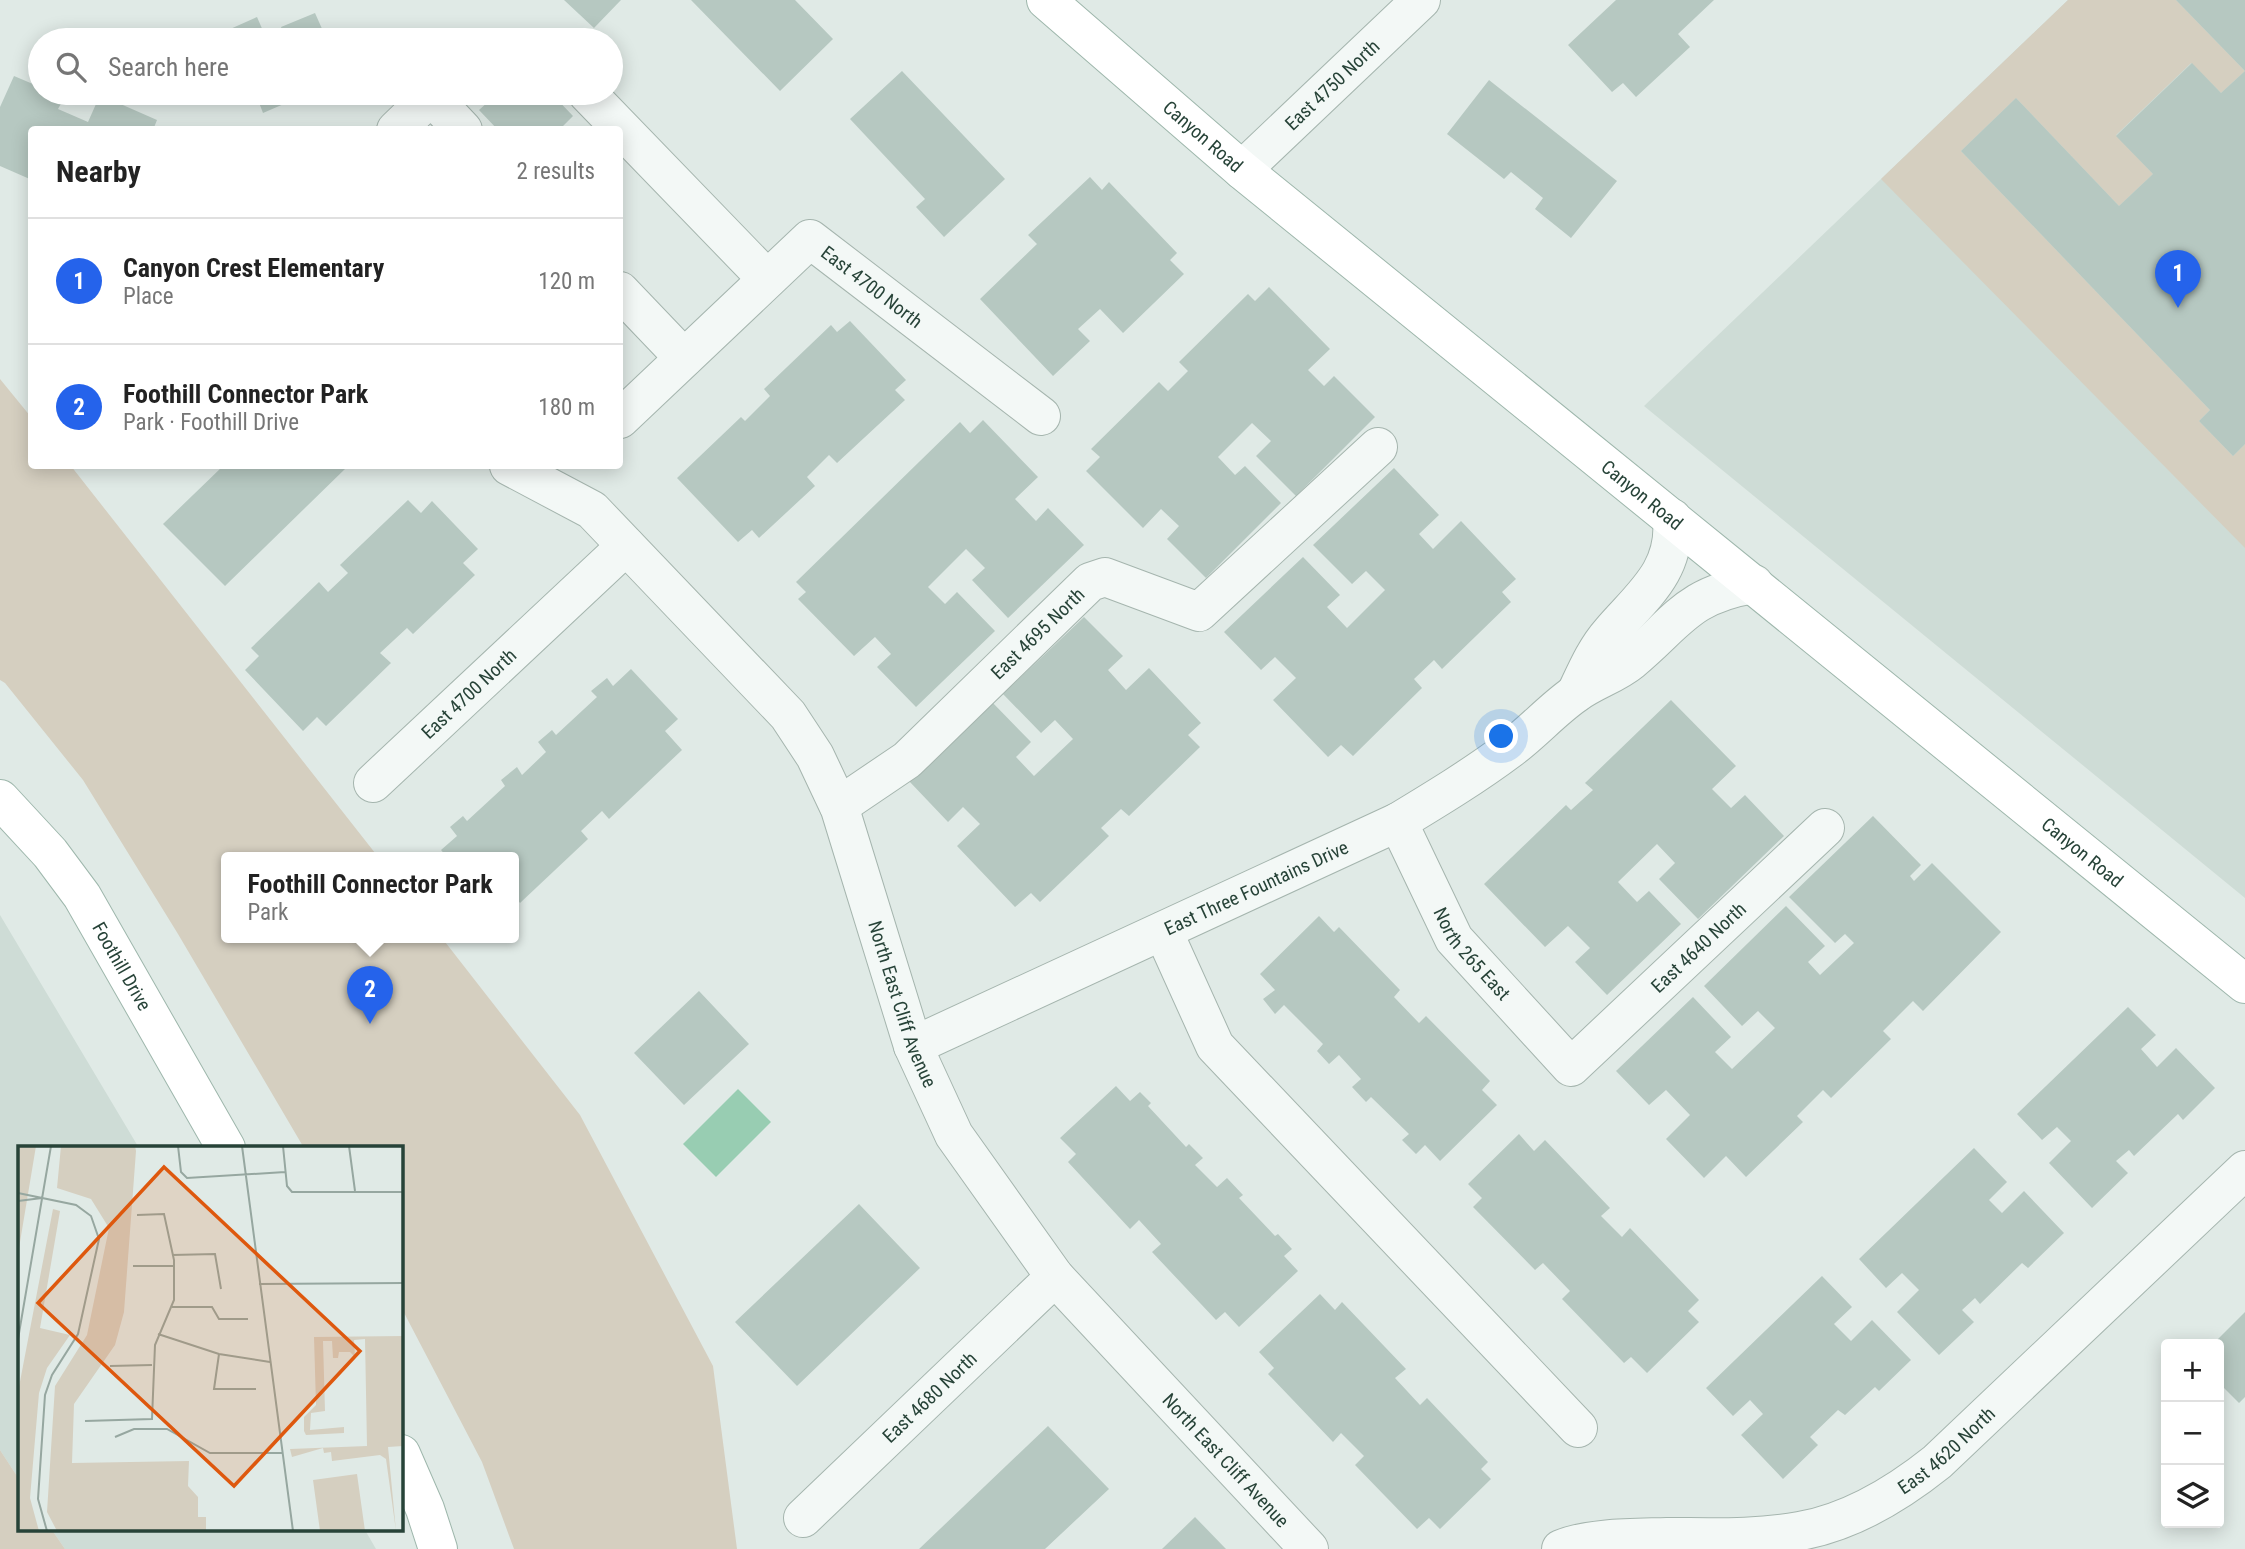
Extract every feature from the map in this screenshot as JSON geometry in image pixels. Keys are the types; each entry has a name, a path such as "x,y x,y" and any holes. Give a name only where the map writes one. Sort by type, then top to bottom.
{"main road":[{"name":"Canyon Road","path":"1046,0 1242,170 2245,984"},
{"name":"Foothill Drive","path":"0,799 50,853 82,896 225,1146"},
{"path":"402,1456 425,1509 438,1549"}],"street":[{"name":"East 4750 North","path":"1242,170 1421,0"},
{"path":"400,126 422,105"},
{"path":"439,105 459,126"},
{"path":"599,105 619,126"},
{"path":"623,130 767,279"},
{"name":"East 4700 North","path":"623,416 810,239 1041,416"},
{"path":"623,294 684,358"},
{"name":"East 4695 North","path":"839,807 907,760 1090,582 1105,577 1199,612 1378,447"},
{"name":"North East Cliff Avenue","path":"524,469 559,476 788,715 815,756 839,807 913,1046 954,1135 1055,1277 1309,1549"},
{"name":"East Three Fountains Drive","path":"1576,693 1595,654 1610,633 1645,596 1663,569 1671,548 1672,518"},
{"name":"East 4700 North","path":"373,783 626,546"},
{"name":"East Three Fountains Drive","path":"913,1046 1398,822 1461,784 1511,748 1576,693 1602,681 1630,662 1692,606 1712,594 1755,584"},
{"name":"North 265 East","path":"1398,822 1454,939 1571,1067"},
{"name":"East 4640 North","path":"1571,1067 1825,828"},
{"path":"1163,931 1215,1046 1578,1428"},
{"name":"East 4620 North","path":"1561,1549 1570,1545 1603,1541 1754,1536 1801,1531 1839,1520 1880,1501 1908,1485 1937,1462 2245,1170"},
{"name":"East 4680 North","path":"803,1518 1055,1277"}],"shaded area":[{"path":"2068,0 2245,0 2245,898 1644,406"},
{"path":"2068,0 2176,0 2245,71 2221,93 2191,63 2116,135 2153,174 2119,206 2016,98 1961,151 2210,410 2199,421 2233,456 2245,444 2245,548 1881,179"},
{"path":"0,379 28,413 28,469 73,469 374,852 221,852 221,943 446,943 580,1115 713,1366 737,1549 514,1549 482,1462 402,1309 402,1146 303,1146 178,934 83,780 0,680"},
{"path":"0,915 138,1146 18,1146 18,1477 0,1450"},
{"path":"738,1089 771,1122 716,1177 683,1144"},
{"path":"0,1450 18,1477 18,1532 53,1532 65,1549 0,1549"},
{"path":"53,1532 366,1532 376,1549 65,1549"}],"building":[{"path":"564,0 621,0 594,28"},
{"path":"691,0 795,0 833,39 780,91"},
{"path":"1616,0 1714,0 1678,34 1690,47 1636,97 1623,83 1612,92 1568,45"},
{"path":"2176,0 2245,0 2245,71"},
{"path":"315,13 322,28 281,28 281,27"},
{"path":"257,17 262,28 232,28"},
{"path":"2192,63 2221,93 2245,71 2245,444 2233,456 2199,421 2210,410 1961,151 2016,98 2119,206 2153,174 2116,136"},
{"path":"902,71 1005,179 944,237 916,207 925,199 850,119"},
{"path":"14,76 28,82 28,105 60,105 58,109 88,122 96,105 123,105 157,120 155,126 28,126 28,178 0,166 0,107"},
{"path":"1489,80 1617,181 1571,238 1535,209 1543,198 1511,172 1504,179 1447,134"},
{"path":"260,105 282,105 263,113"},
{"path":"485,105 562,105 573,116 563,126 494,126 479,110"},
{"path":"1090,177 1102,190 1109,182 1177,253 1170,260 1184,274 1123,333 1100,309 1078,329 1090,341 1053,376 980,299 1037,244 1028,235"},
{"path":"1269,287 1330,349 1308,370 1324,386 1334,376 1375,417 1296,496 1256,456 1271,441 1252,423 1218,457 1235,475 1245,466 1281,503 1206,578 1167,539 1179,526 1161,509 1143,528 1086,471 1100,457 1091,449 1159,382 1168,391 1188,371 1179,362 1248,294 1255,301"},
{"path":"850,321 906,380 895,390 905,400 837,463 829,455 807,477 815,486 759,538 752,530 738,542 677,478 741,417 745,421 770,396 764,389 831,325 837,332"},
{"path":"983,420 1038,477 1015,499 1036,521 1048,508 1084,545 1008,618 972,580 985,568 966,549 928,587 945,604 957,592 995,631 916,707 877,667 891,654 875,637 854,656 798,599 806,592 796,582 960,422 970,433"},
{"path":"1394,468 1439,515 1419,534 1433,549 1461,521 1516,579 1502,592 1511,602 1442,669 1434,660 1414,679 1422,688 1353,756 1341,745 1328,757 1273,700 1296,678 1275,657 1261,670 1224,632 1303,557 1340,595 1327,607 1347,628 1385,590 1366,571 1352,584 1313,545"},
{"path":"220,469 345,469 225,586 163,524"},
{"path":"408,500 421,513 432,501 478,549 463,563 475,575 413,634 407,628 380,653 391,663 326,726 317,717 303,731 245,670 259,656 251,648 319,582 328,592 348,573 340,565"},
{"path":"1084,617 1123,656 1108,670 1126,690 1149,668 1201,723 1188,735 1200,747 1129,816 1121,809 1101,828 1109,836 1040,902 1031,893 1015,907 957,846 980,824 963,807 948,822 909,781 991,701 1031,742 1016,757 1034,776 1073,739 1055,720 1041,733 1003,694"},
{"path":"631,669 678,719 665,731 682,750 609,819 602,811 581,831 588,839 520,903 519,852 443,852 441,850 457,836 450,827 463,816 467,821 505,786 501,780 517,767 522,775 546,752 538,742 552,730 556,735 597,697 591,691 607,678 613,686"},
{"path":"1671,700 1736,766 1712,789 1731,808 1745,795 1784,836 1698,919 1659,879 1675,863 1657,844 1618,882 1637,902 1649,891 1681,924 1607,995 1575,962 1590,948 1568,926 1545,947 1484,884 1566,805 1571,810 1593,790 1585,783"},
{"path":"1873,816 1921,865 1910,876 1914,881 1932,863 2001,932 1923,1011 1913,1001 1883,1031 1891,1039 1831,1098 1823,1090 1797,1116 1803,1122 1746,1177 1726,1156 1704,1178 1666,1139 1690,1115 1666,1090 1649,1105 1616,1071 1693,997 1731,1037 1715,1052 1732,1069 1775,1028 1758,1011 1742,1026 1704,986 1786,906 1825,946 1808,962 1820,975 1854,943 1845,934 1835,943 1789,897"},
{"path":"1319,916 1334,932 1339,927 1400,990 1394,997 1419,1023 1426,1016 1490,1081 1482,1090 1497,1105 1440,1161 1425,1145 1416,1154 1402,1140 1409,1134 1371,1097 1366,1102 1352,1087 1361,1079 1339,1055 1329,1064 1317,1051 1323,1044 1284,1005 1275,1014 1263,999 1275,990 1260,974"},
{"path":"699,991 749,1044 684,1105 634,1053"},
{"path":"2128,1007 2156,1035 2141,1049 2157,1067 2176,1048 2215,1088 2183,1120 2178,1114 2134,1156 2129,1150 2116,1161 2128,1173 2092,1208 2049,1163 2071,1141 2057,1127 2042,1140 2017,1114"},
{"path":"1116,1086 1130,1101 1140,1092 1151,1103 1148,1106 1186,1147 1189,1144 1203,1158 1195,1165 1217,1187 1227,1178 1243,1195 1239,1198 1275,1236 1278,1234 1292,1249 1284,1256 1298,1271 1239,1327 1225,1312 1216,1320 1152,1252 1161,1244 1139,1220 1130,1229 1068,1162 1076,1154 1060,1138"},
{"path":"1519,1134 1534,1151 1545,1140 1610,1208 1601,1216 1622,1237 1630,1228 1699,1300 1688,1311 1699,1322 1647,1373 1631,1357 1624,1363 1562,1299 1570,1291 1543,1263 1535,1270 1473,1207 1482,1198 1468,1184"},
{"path":"1974,1148 2007,1182 1989,1200 2002,1213 2024,1191 2064,1233 2028,1268 2022,1263 1980,1304 1975,1298 1962,1310 1974,1322 1939,1355 1897,1312 1919,1290 1902,1273 1886,1288 1859,1259"},
{"path":"859,1204 920,1268 797,1386 735,1322"},
{"path":"1822,1276 1852,1307 1834,1324 1851,1341 1872,1320 1911,1360 1879,1391 1875,1387 1845,1415 1838,1410 1810,1437 1818,1445 1783,1479 1741,1435 1763,1414 1750,1400 1733,1416 1706,1388"},
{"path":"1320,1294 1335,1310 1342,1302 1406,1369 1395,1378 1420,1405 1427,1398 1488,1462 1481,1469 1491,1479 1440,1529 1429,1518 1417,1529 1355,1465 1364,1456 1341,1433 1333,1442 1268,1374 1274,1368 1259,1352"},
{"path":"2245,1312 2245,1397 2239,1403 2224,1388 2224,1339 2218,1339"},
{"path":"1048,1426 1109,1489 1045,1549 919,1549"},
{"path":"1195,1517 1226,1549 1162,1549"}],"place":[{"name":"Canyon Crest Elementary","path":"2178,308"},
{"name":"Foothill Connector Park","path":"370,1024"}]}
